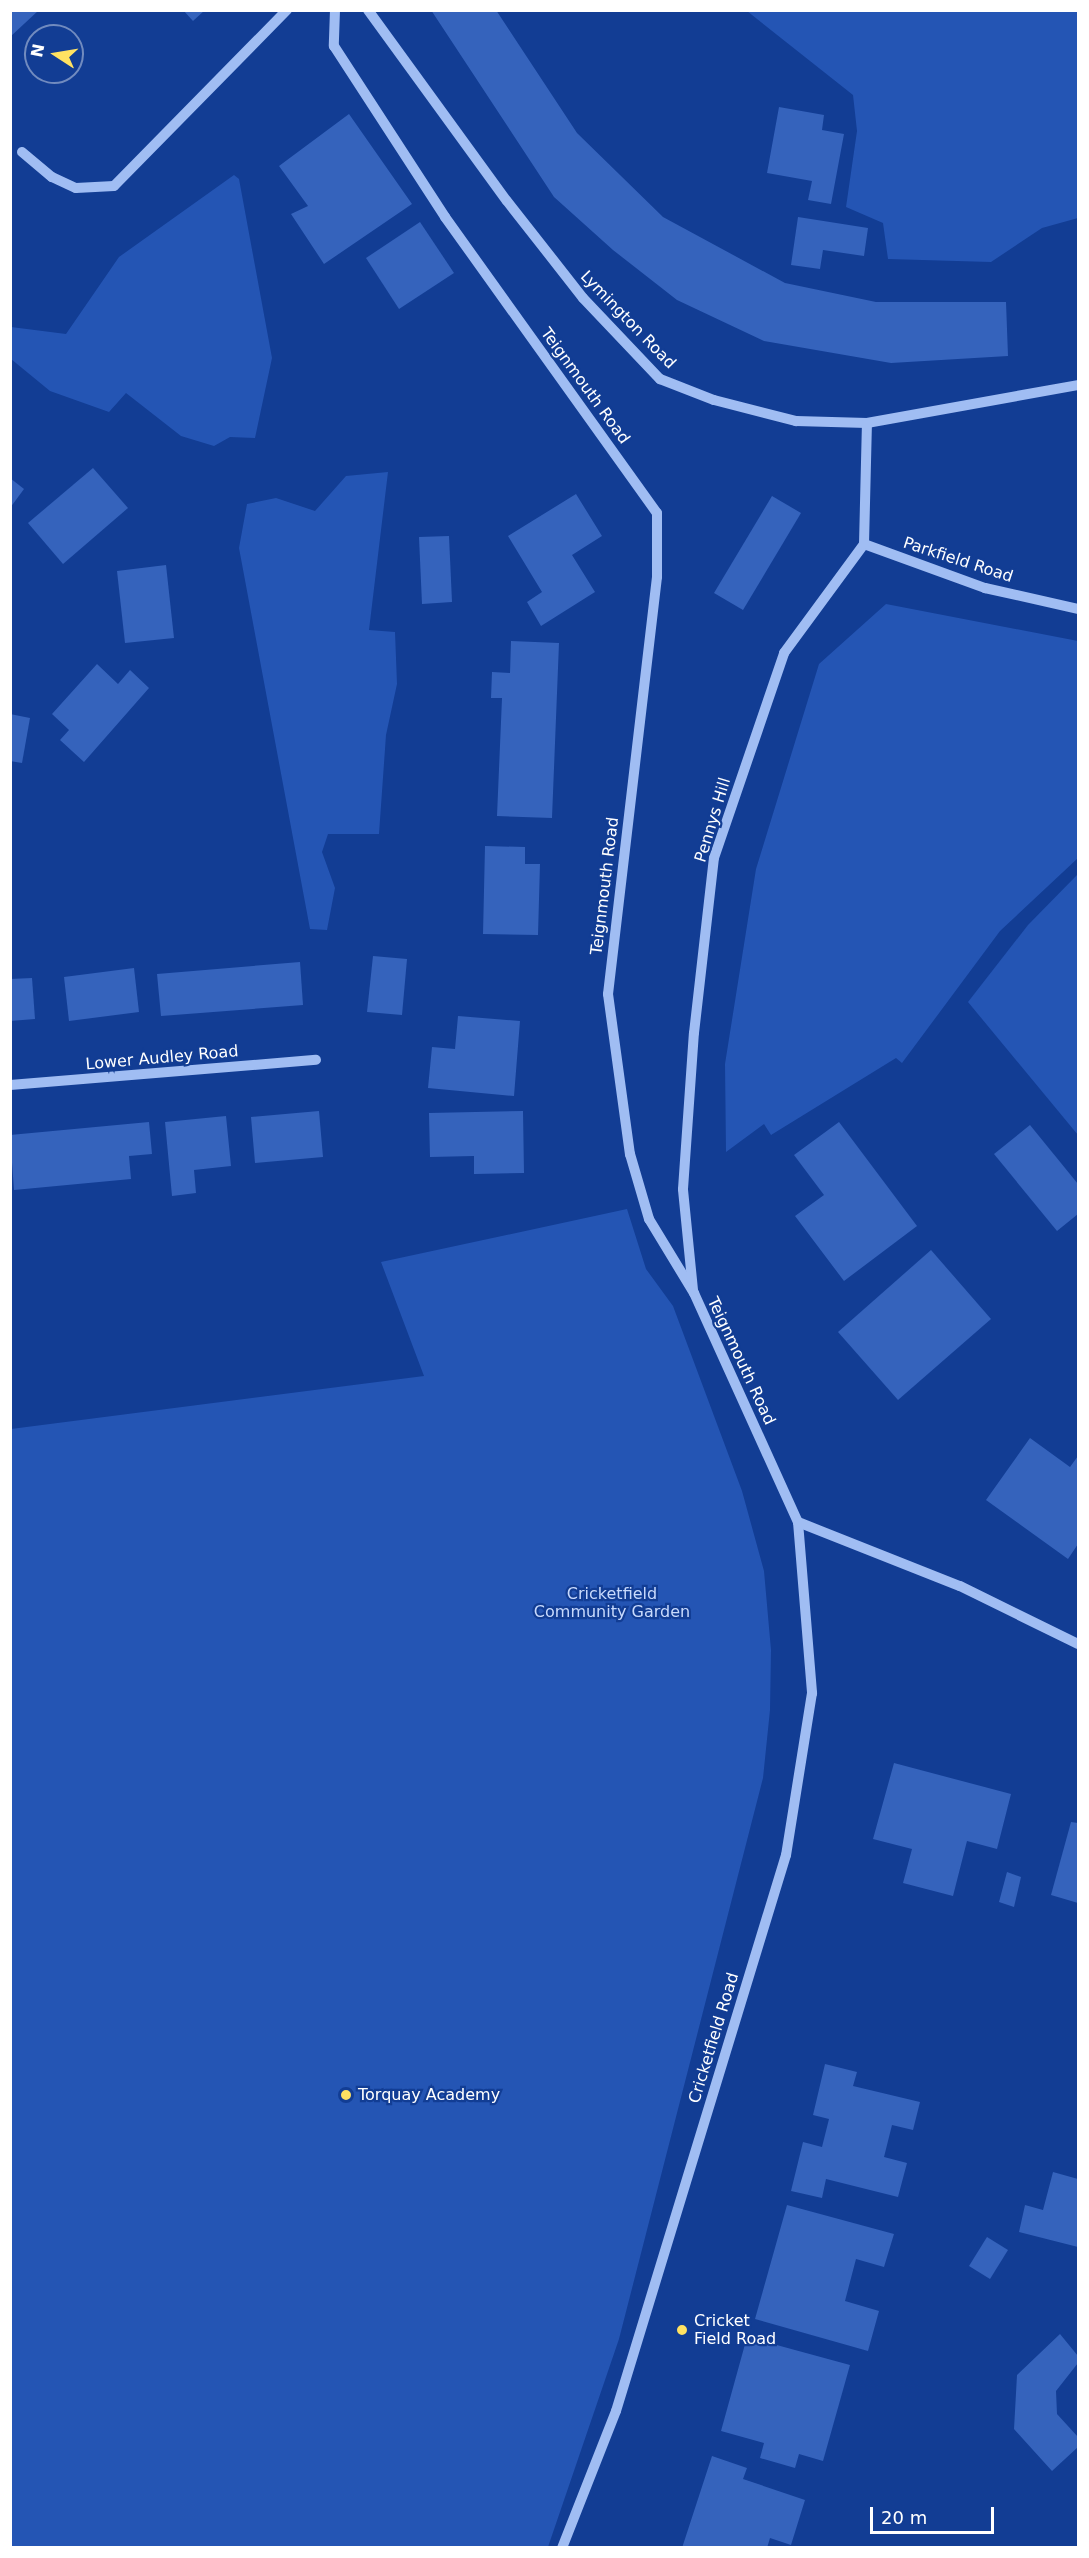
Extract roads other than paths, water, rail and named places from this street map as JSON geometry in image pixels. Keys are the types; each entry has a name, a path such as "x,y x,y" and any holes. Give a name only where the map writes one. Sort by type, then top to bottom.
{"street":[{"path":"22,152 52,177 76,188 94,190 114,186 287,10"},
{"name":"Teignmouth Road","path":"334,10 334,46 445,217 657,513 657,577 608,994 630,1154 649,1219 694,1293 798,1522"},
{"name":"Lymington Road","path":"368,10 507,201 583,298 660,379 714,400 796,421 867,423 1078,385"},
{"path":"864,544 867,423"},
{"name":"Pennys Hill","path":"694,1293 683,1189 694,1033 714,858 784,653 864,544"},
{"name":"Parkfield Road","path":"864,544 986,588 1078,609"},
{"name":"Lower Audley Road","path":"10,1085 316,1060"},
{"path":"798,1522 960,1586 1078,1644"},
{"name":"Cricketfield Road","path":"562,2547 616,2411 786,1855 812,1693 798,1522"}],"place":[{"name":"Torquay Academy","path":"346,2095"},
{"name":"Cricket Field Road","path":"682,2330"}],"park label":[{"name":"Cricketfield Community Garden","path":"612,1603"}]}
